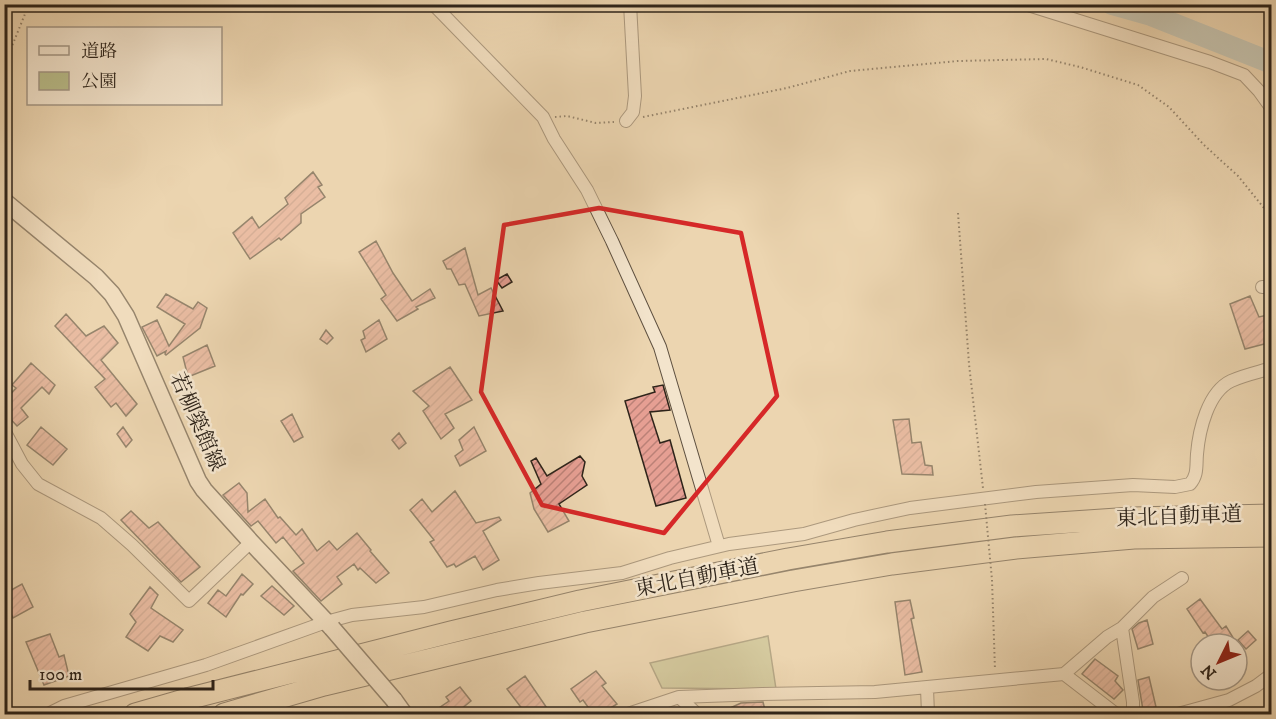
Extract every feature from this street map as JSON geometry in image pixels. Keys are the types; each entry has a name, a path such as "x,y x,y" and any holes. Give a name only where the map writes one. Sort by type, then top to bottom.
{"highway":[{"name":"東北自動車道","path":"135,714 316,666 547,609 810,555 887,542 1012,526 1132,518 1272,514"},
{"name":"東北自動車道","path":"224,714 324,685 585,622 892,564 1016,548 1134,538 1272,536"}],"main road":[{"name":"若柳築館線","path":"4,201 96,277 112,294 126,316 204,490 329,625 404,714"}],"street":[{"path":"433,4 543,117 554,139 587,190 660,347 719,546"},
{"path":"626,121 633,112 635,96 630,4"},
{"path":"1025,4 1210,62 1244,75 1272,109"},
{"path":"48,714 64,706 206,665 329,625 352,615 424,607 497,590 622,573 719,546 804,534 910,508 985,501 1036,492 1132,485 1175,487 1190,484 1195,478 1197,450 1203,424 1210,403 1218,390 1231,381 1272,368"},
{"path":"4,430 22,464 38,484 101,518 132,544 189,601 251,542"},
{"path":"628,714 679,697 875,692 1064,674 1107,637 1122,628 1153,597 1182,578"},
{"path":"1122,628 1133,714"},
{"path":"1064,674 1116,714"},
{"path":"1178,714 1229,699 1256,687 1272,674"},
{"path":"927,688 928,714"},
{"path":"679,697 697,714"}],"path":[{"path":"4,66 30,4"},
{"path":"543,117 567,116 596,123 626,121 776,90 850,71 958,61 1046,59 1138,85 1169,107 1204,145 1238,176 1272,218"},
{"path":"958,213 969,364 993,580 995,681"}],"highlighted area":[{"path":"599,208 741,233 777,396 664,533 542,505 481,392 504,225"}],"green space":[{"path":"768,636 776,689 662,688 650,663"}],"building":[{"path":"313,172 322,185 318,187 325,197 301,214 301,223 281,240 279,238 250,259 233,233 252,217 259,228 288,204 285,198"},
{"path":"376,241 393,273 412,301 430,289 435,298 416,307 418,309 397,321 381,299 386,295 359,252"},
{"path":"465,248 478,295 491,288 503,311 479,316 465,284 459,285 451,269 447,269 443,261"},
{"path":"507,274 512,282 502,288 496,280"},
{"path":"166,294 193,309 198,302 207,308 200,328 166,355 166,351 157,356 142,327 157,320 169,346 185,324 157,307"},
{"path":"1250,296 1259,317 1272,314 1272,342 1245,349 1230,304"},
{"path":"66,314 86,336 104,326 118,343 101,360 137,404 126,416 116,403 111,407 95,387 105,379 55,326"},
{"path":"379,320 387,339 366,352 361,340 365,338 363,331"},
{"path":"326,330 333,338 327,344 320,339"},
{"path":"207,345 215,366 188,377 183,357"},
{"path":"31,363 55,385 49,394 42,387 21,408 28,417 17,426 4,412 4,401 16,388 12,385"},
{"path":"450,367 472,400 445,414 454,428 441,439 423,411 429,406 413,391"},
{"path":"663,385 670,410 650,412 660,443 670,440 686,498 656,506 625,401 655,392 653,387"},
{"path":"292,414 303,437 294,442 281,421"},
{"path":"909,419 912,443 921,442 925,465 932,466 933,475 902,474 893,420"},
{"path":"41,427 67,449 53,465 27,445"},
{"path":"123,427 132,440 126,447 117,434"},
{"path":"474,427 486,451 460,466 455,456 463,450 459,440"},
{"path":"399,433 406,443 399,449 392,440"},
{"path":"580,456 585,462 582,476 587,485 559,504 569,521 548,532 534,509 530,493 541,484 531,461 536,458 547,476"},
{"path":"239,483 247,493 248,512 265,499 278,518 280,517 296,535 302,529 317,551 329,541 337,550 357,533 389,573 376,583 360,568 358,570 354,564 337,577 342,584 321,601 293,571 304,563 283,537 276,543 258,521 251,526 223,495"},
{"path":"455,491 476,523 499,517 501,520 483,531 499,560 483,570 475,556 456,567 454,564 447,567 430,542 434,540 410,510 422,499 432,512"},
{"path":"131,511 149,528 158,522 200,567 181,582 121,520"},
{"path":"242,574 253,584 243,595 241,594 226,617 208,603 218,590 226,596"},
{"path":"22,584 33,607 13,618 4,594"},
{"path":"272,586 294,606 284,615 261,596"},
{"path":"150,587 158,595 151,608 183,630 173,642 160,636 148,651 126,637 136,622 130,614"},
{"path":"1200,599 1222,629 1226,626 1230,632 1202,632 1187,609"},
{"path":"910,600 914,618 911,619 922,672 905,675 895,602"},
{"path":"1147,620 1153,644 1138,649 1132,629"},
{"path":"1249,632 1256,640 1249,646"},
{"path":"50,634 59,657 64,655 69,676 44,685 26,642"},
{"path":"1095,659 1118,676 1115,681 1123,690 1114,699 1082,674"},
{"path":"596,671 606,683 602,686 617,704 601,714 593,714 583,700 580,702 571,689"},
{"path":"525,676 551,714 526,714 507,689"},
{"path":"1149,677 1156,707 1143,710 1138,680"},
{"path":"460,687 471,701 455,714 430,714 449,701 446,697"},
{"path":"763,702 766,714 717,714 741,703"}],"waterway":[{"path":"1112,4 1151,15 1272,63"}]}
